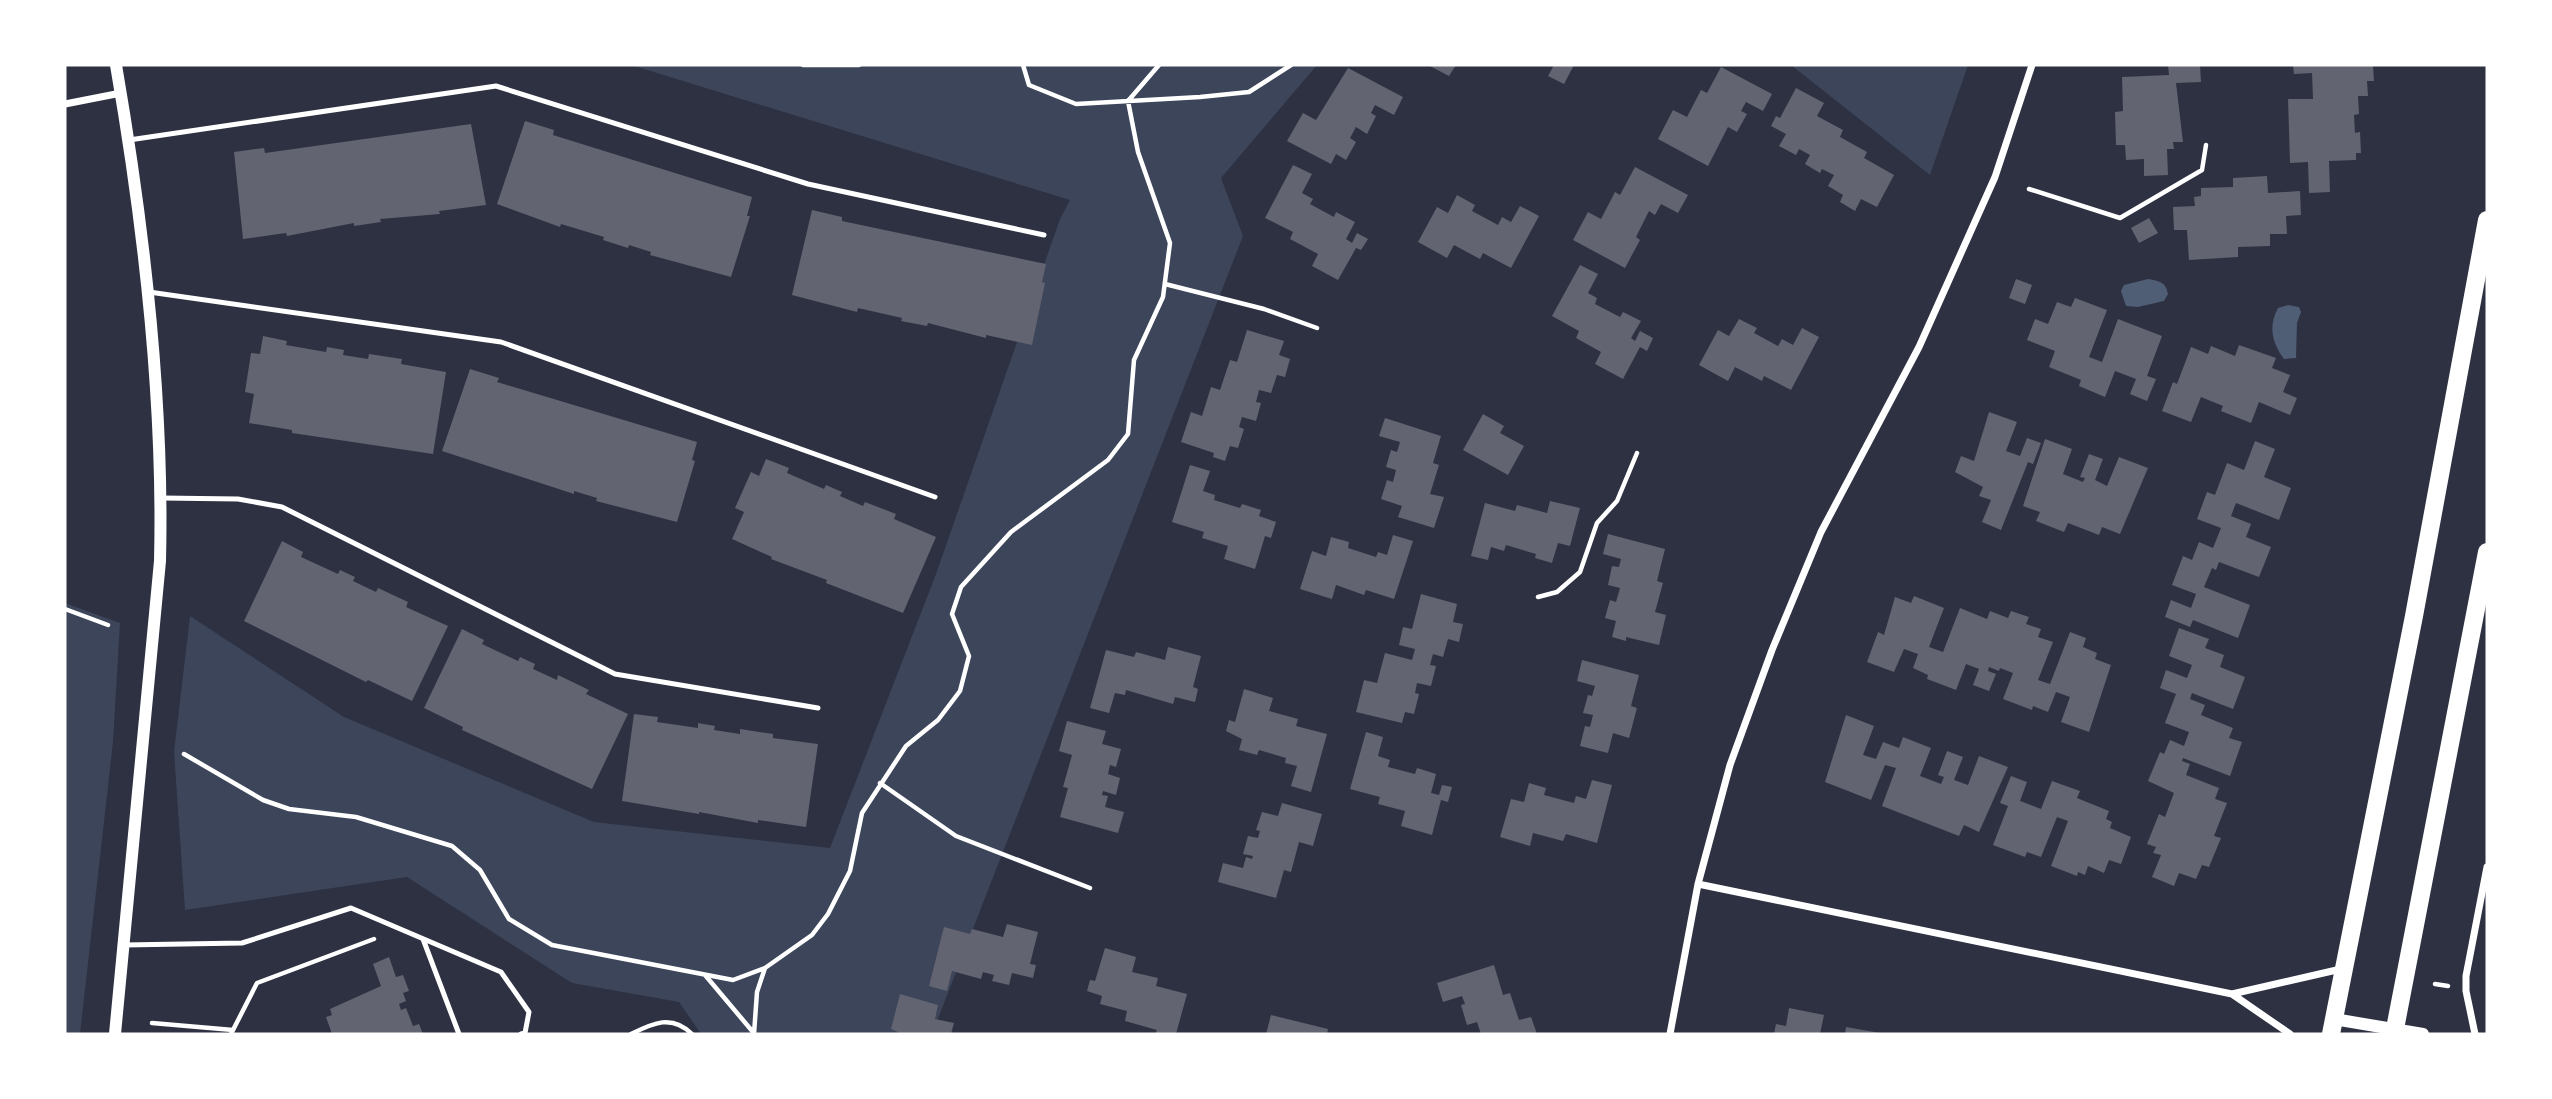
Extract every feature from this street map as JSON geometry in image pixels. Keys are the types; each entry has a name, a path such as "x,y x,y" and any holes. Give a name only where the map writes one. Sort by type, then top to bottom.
{"main road":[{"path":"2333,1027 2487,220"},
{"path":"2395,1032 2487,552"}],"street":[{"path":"115,1034 158,584 162,499 147,292 129,140 116,65"},
{"path":"1670,1034 1698,884 1730,765 1772,650 1821,532 1919,347 1979,214 1995,177 2032,65"},
{"path":"65,104 121,93"},
{"path":"2475,1034 2466,991 2466,976 2487,867"},
{"path":"1698,884 2232,994 2290,1034"},
{"path":"2232,994 2344,968"},
{"path":"2333,1027 2423,1034"}],"lane":[{"path":"129,140 496,86 808,184 1044,235"},
{"path":"147,292 500,342 935,497"},
{"path":"162,499 238,499 282,507 615,674 818,708"},
{"path":"124,945 242,943 351,908 501,972 529,1012 525,1033 521,1034"},
{"path":"423,939 459,1034"}],"path":[{"path":"803,65 859,65"},
{"path":"1023,65 1029,85 1076,104 1249,92 1291,65"},
{"path":"1128,101 1159,65"},
{"path":"184,754 263,800 289,809 356,817 452,846 480,870 509,919 552,945 733,980 765,968 812,935 828,914 850,871 862,813 906,746 938,720 960,691 970,656 952,614 961,587 1012,532 1108,460 1128,434 1134,360 1163,297 1170,243 1138,152 1128,101"},
{"path":"2029,189 2120,218 2202,170 2206,145"},
{"path":"1165,284 1264,309 1317,328"},
{"path":"1538,597 1557,592 1580,572 1597,523 1617,501 1637,453"},
{"path":"65,609 108,625"},
{"path":"880,783 956,836 1090,888"},
{"path":"152,1023 232,1032 257,983 378,937"},
{"path":"753,1033 757,992 765,968"},
{"path":"704,974 753,1033"},
{"path":"2439,993 2441,985"},
{"path":"631,1034 652,1024 670,1021 683,1025 692,1034"}],"shaded area":[{"path":"631,65 1317,65 1221,178 1243,236 932,1034 701,1034 679,1002 572,983 407,877 185,910 174,752 190,616 344,717 594,822 830,848 936,574 1060,219 1070,200"},
{"path":"1791,65 1968,65 1930,175"},
{"path":"2148,279 2159,281 2166,287 2168,294 2164,301 2138,307 2126,306 2121,291 2124,285"},
{"path":"2288,305 2299,307 2301,312 2297,323 2296,358 2284,359 2274,341 2272,328 2278,308"},
{"path":"65,603 120,623 113,742 80,1034 65,1034"}],"building":[{"path":"1428,65 1456,65 1449,76"},
{"path":"1554,65 1574,65 1564,84 1548,76"},
{"path":"2168,65 2200,65 2201,82 2176,83 2183,142 2173,142 2174,149 2167,149 2168,175 2144,176 2144,159 2126,160 2125,145 2116,145 2115,112 2123,111 2122,77 2169,75"},
{"path":"2293,65 2373,65 2374,81 2367,81 2368,96 2358,96 2359,114 2354,115 2355,133 2360,132 2361,153 2356,153 2356,160 2329,161 2330,192 2309,193 2308,162 2290,163 2288,99 2313,99 2312,73 2294,74"},
{"path":"1721,67 1772,94 1763,111 1746,102 1741,111 1747,114 1737,132 1728,127 1708,166 1658,139 1673,110 1687,117 1701,90 1707,93"},
{"path":"1348,68 1403,97 1394,115 1375,105 1371,113 1376,116 1367,134 1356,127 1350,138 1356,142 1346,160 1336,154 1331,164 1287,141 1303,113 1316,120"},
{"path":"1796,88 1824,103 1817,116 1843,130 1840,137 1867,152 1864,158 1894,175 1877,207 1861,199 1855,211 1840,202 1843,195 1828,186 1834,175 1822,169 1820,173 1805,164 1810,155 1799,149 1796,155 1779,146 1786,134 1771,126 1776,116 1780,118"},
{"path":"525,121 554,130 553,135 752,197 747,216 750,216 731,277 650,255 651,252 629,245 628,248 603,240 604,237 561,224 560,227 497,204"},
{"path":"471,124 486,205 439,211 440,214 380,219 381,222 354,226 354,223 287,236 286,233 243,239 234,152 264,148 265,153"},
{"path":"1293,165 1312,174 1302,193 1313,199 1310,204 1334,217 1336,212 1355,222 1346,239 1352,243 1357,233 1368,239 1361,250 1356,248 1338,280 1312,266 1318,254 1290,239 1293,232 1265,218"},
{"path":"1635,167 1688,195 1678,213 1661,204 1655,215 1649,211 1636,237 1640,240 1625,268 1573,240 1588,212 1601,219 1615,192 1620,195"},
{"path":"2267,176 2268,193 2300,191 2301,215 2286,216 2287,234 2270,234 2270,246 2238,247 2238,257 2189,260 2187,230 2174,230 2173,207 2195,206 2194,197 2201,196 2201,188 2233,187 2233,178"},
{"path":"1457,195 1475,205 1472,211 1498,225 1502,217 1511,222 1520,206 1539,216 1511,268 1483,253 1480,259 1454,245 1447,258 1418,242 1437,207 1448,213"},
{"path":"812,210 842,217 842,221 1046,264 1042,282 1045,283 1032,345 986,335 986,338 928,323 927,326 901,321 902,318 858,308 857,312 792,295"},
{"path":"2149,218 2158,233 2139,243 2131,228"},
{"path":"1580,265 1598,274 1588,293 1597,298 1595,304 1620,317 1623,312 1641,321 1631,338 1635,341 1640,331 1653,338 1647,351 1640,347 1623,379 1595,364 1601,352 1576,338 1579,331 1552,316"},
{"path":"2016,279 2032,285 2025,304 2009,298"},
{"path":"2075,298 2107,310 2089,357 2102,362 2118,319 2162,336 2147,376 2156,379 2147,401 2130,394 2136,379 2115,371 2105,397 2079,386 2081,380 2049,367 2055,351 2027,340 2035,319 2048,324 2057,302 2071,307"},
{"path":"1739,319 1757,328 1754,333 1778,346 1782,339 1793,345 1802,328 1819,337 1791,390 1764,376 1762,381 1735,367 1728,381 1699,365 1718,330 1729,336"},
{"path":"1247,330 1284,341 1279,355 1290,359 1285,377 1277,375 1271,393 1259,390 1256,402 1261,403 1256,421 1242,417 1239,427 1244,429 1238,448 1230,446 1225,461 1213,457 1214,453 1181,442 1191,412 1202,416 1211,387 1220,390 1230,360 1237,362"},
{"path":"263,336 287,341 286,345 326,352 327,347 344,350 343,355 368,359 369,354 402,359 401,364 446,372 433,454 292,433 292,430 249,423 254,394 245,392 251,353 260,354"},
{"path":"2239,345 2276,358 2272,368 2290,375 2283,392 2297,398 2290,415 2259,402 2251,423 2221,411 2223,406 2201,397 2191,422 2162,411 2173,382 2177,384 2191,347 2208,354 2211,346 2235,356"},
{"path":"470,369 499,378 497,382 697,442 692,460 695,461 677,522 596,501 597,498 574,491 574,494 442,451"},
{"path":"1989,412 2017,422 2006,451 2020,456 2027,438 2041,443 2033,464 2028,462 2001,530 1982,522 1991,500 1979,496 1983,487 1955,472 1961,456 1974,461"},
{"path":"1483,414 1504,426 1500,433 1524,446 1508,475 1463,450"},
{"path":"1385,418 1441,436 1433,463 1439,465 1430,494 1444,497 1434,528 1398,517 1402,506 1381,499 1387,480 1393,482 1396,470 1386,467 1391,450 1397,452 1400,442 1379,436"},
{"path":"2045,439 2072,449 2063,474 2083,482 2085,478 2080,477 2089,454 2103,459 2095,480 2107,486 2119,457 2148,468 2120,534 2102,527 2099,535 2068,523 2064,532 2036,521 2040,512 2023,506"},
{"path":"2255,441 2275,449 2264,477 2291,488 2279,520 2236,503 2231,516 2251,524 2246,537 2271,547 2259,577 2219,562 2216,570 2212,568 2204,587 2250,605 2238,638 2193,620 2190,627 2165,617 2171,600 2191,608 2196,594 2172,585 2183,556 2192,560 2199,542 2213,548 2221,528 2197,519 2207,492 2215,495 2227,463 2244,470"},
{"path":"766,459 789,468 787,473 824,489 826,485 842,492 840,496 863,506 865,502 896,514 894,519 936,537 903,613 826,583 827,580 771,559 772,557 732,539 744,512 735,508 751,472 759,476"},
{"path":"1190,465 1210,471 1203,491 1215,495 1214,500 1240,508 1242,504 1261,510 1259,516 1276,522 1271,538 1265,536 1255,569 1224,559 1228,546 1202,538 1204,532 1172,522"},
{"path":"1550,501 1580,508 1570,546 1558,543 1552,563 1535,558 1536,554 1506,545 1504,551 1491,547 1488,560 1471,556 1485,503 1515,511 1517,505 1547,513"},
{"path":"1608,534 1665,549 1657,581 1663,583 1655,612 1666,615 1659,645 1626,637 1626,641 1612,637 1616,621 1605,618 1610,600 1616,602 1620,588 1608,585 1612,566 1619,567 1621,559 1603,554"},
{"path":"1393,535 1413,541 1394,599 1366,590 1364,595 1336,585 1332,599 1300,589 1312,551 1326,556 1331,537 1349,542 1348,548 1376,557 1378,552 1387,555"},
{"path":"282,541 303,552 301,557 338,574 340,570 355,577 353,581 376,592 378,588 408,602 406,607 448,626 412,701 368,680 366,682 244,621"},
{"path":"1421,594 1457,604 1453,622 1463,624 1459,642 1448,639 1443,657 1433,654 1430,665 1436,666 1431,686 1417,683 1415,693 1419,694 1414,714 1405,712 1402,723 1356,712 1364,680 1377,683 1385,653 1412,660 1415,649 1399,645 1403,627 1412,629"},
{"path":"1914,596 1944,608 1929,647 1943,652 1960,608 1987,619 1990,611 2008,618 2011,611 2029,617 2026,624 2041,629 2038,637 2053,642 2038,680 2050,684 2070,632 2086,638 2083,647 2097,653 2095,659 2111,665 2089,732 2061,722 2070,697 2056,692 2048,712 2033,706 2032,710 2003,699 2013,673 2000,668 1999,671 1989,667 1988,671 1996,674 1989,691 1973,685 1979,669 1966,664 1956,690 1927,679 1928,675 1913,668 1918,654 1904,649 1894,672 1867,662 1878,632 1884,635 1895,597 1911,603"},
{"path":"2179,628 2209,639 2205,648 2224,655 2220,667 2245,677 2233,709 2192,693 2190,699 2205,705 2201,715 2233,728 2229,738 2242,742 2230,776 2183,758 2182,761 2190,764 2186,775 2219,788 2215,799 2227,803 2214,836 2221,838 2209,867 2202,865 2196,879 2179,873 2174,886 2152,877 2161,855 2153,853 2156,847 2147,844 2159,814 2165,817 2174,793 2148,781 2160,752 2164,754 2170,740 2184,746 2189,732 2165,723 2176,694 2160,688 2166,670 2187,678 2192,665 2169,656"},
{"path":"462,629 484,640 482,644 518,661 520,657 535,664 533,669 557,680 558,675 589,690 586,694 628,714 592,789 462,730 463,727 424,708"},
{"path":"1168,647 1201,656 1193,687 1198,689 1195,702 1175,697 1173,704 1126,690 1125,695 1115,693 1109,713 1090,708 1106,650 1134,657 1136,652 1165,660"},
{"path":"1582,660 1639,675 1631,706 1637,708 1629,738 1613,733 1608,753 1580,746 1585,726 1590,727 1593,715 1583,713 1588,695 1592,696 1595,686 1577,681"},
{"path":"1244,689 1273,698 1269,711 1298,719 1296,726 1327,734 1311,792 1291,786 1297,766 1285,763 1286,758 1259,750 1257,755 1239,750 1242,739 1226,731 1229,720 1235,722"},
{"path":"634,714 658,717 657,722 698,728 698,723 715,726 714,730 740,734 740,729 773,734 773,738 818,744 806,827 758,820 758,823 622,801"},
{"path":"1846,715 1874,726 1863,755 1876,759 1883,742 1899,748 1903,737 1931,748 1920,776 1941,784 1944,777 1938,775 1947,751 1963,757 1954,780 1968,785 1979,756 2008,767 1979,832 1964,825 1959,836 1882,806 1896,768 1885,765 1871,800 1825,782"},
{"path":"1067,721 1106,731 1102,744 1121,749 1116,767 1110,765 1108,774 1120,778 1116,795 1103,791 1102,795 1108,796 1105,807 1124,812 1118,833 1060,817 1068,788 1063,787 1072,755 1059,751"},
{"path":"1366,732 1383,737 1378,756 1390,760 1388,767 1415,774 1417,768 1436,774 1431,793 1439,795 1442,785 1452,787 1448,802 1441,800 1432,835 1401,826 1405,811 1378,804 1380,797 1350,789"},
{"path":"2011,776 2027,782 2020,801 2041,809 2052,781 2080,791 2077,798 2109,811 2106,819 2112,822 2110,828 2131,837 2121,864 2109,860 2104,873 2088,866 2085,875 2078,872 2077,876 2051,866 2068,821 2057,817 2041,857 2027,852 2025,857 1993,845 2008,806 2000,803"},
{"path":"1592,780 1612,785 1597,843 1566,834 1563,841 1533,833 1530,846 1500,837 1511,799 1524,802 1529,783 1546,788 1544,795 1574,803 1576,796 1586,799"},
{"path":"1282,803 1322,814 1313,846 1299,842 1291,872 1284,870 1276,898 1218,882 1223,863 1243,868 1246,857 1252,859 1253,856 1243,854 1248,836 1258,838 1260,831 1256,830 1262,812 1278,816"},
{"path":"1007,924 1038,932 1030,964 1036,965 1033,978 1012,973 1009,985 992,981 994,975 983,972 981,979 952,971 947,991 929,986 944,927 970,934 972,929 1003,937"},
{"path":"1105,948 1136,957 1132,972 1158,978 1156,986 1187,994 1176,1034 1155,1034 1157,1030 1125,1021 1127,1011 1100,1004 1102,996 1087,991 1090,980 1095,981"},
{"path":"389,957 396,977 403,975 409,991 403,993 406,1001 399,1004 401,1010 406,1008 413,1026 419,1024 423,1034 332,1034 326,1017 332,1015 330,1009 381,986 373,964"},
{"path":"1494,965 1503,995 1510,993 1519,1020 1531,1017 1537,1034 1481,1034 1477,1022 1467,1025 1461,1005 1465,1004 1462,996 1443,1002 1437,983"},
{"path":"900,994 938,1005 935,1019 954,1023 951,1034 902,1034 891,1029"},
{"path":"1789,1008 1824,1015 1820,1034 1774,1034 1776,1024 1786,1026"},
{"path":"1271,1015 1328,1029 1327,1034 1266,1034"},
{"path":"1846,1027 1880,1033 1880,1034 1845,1034"}]}
